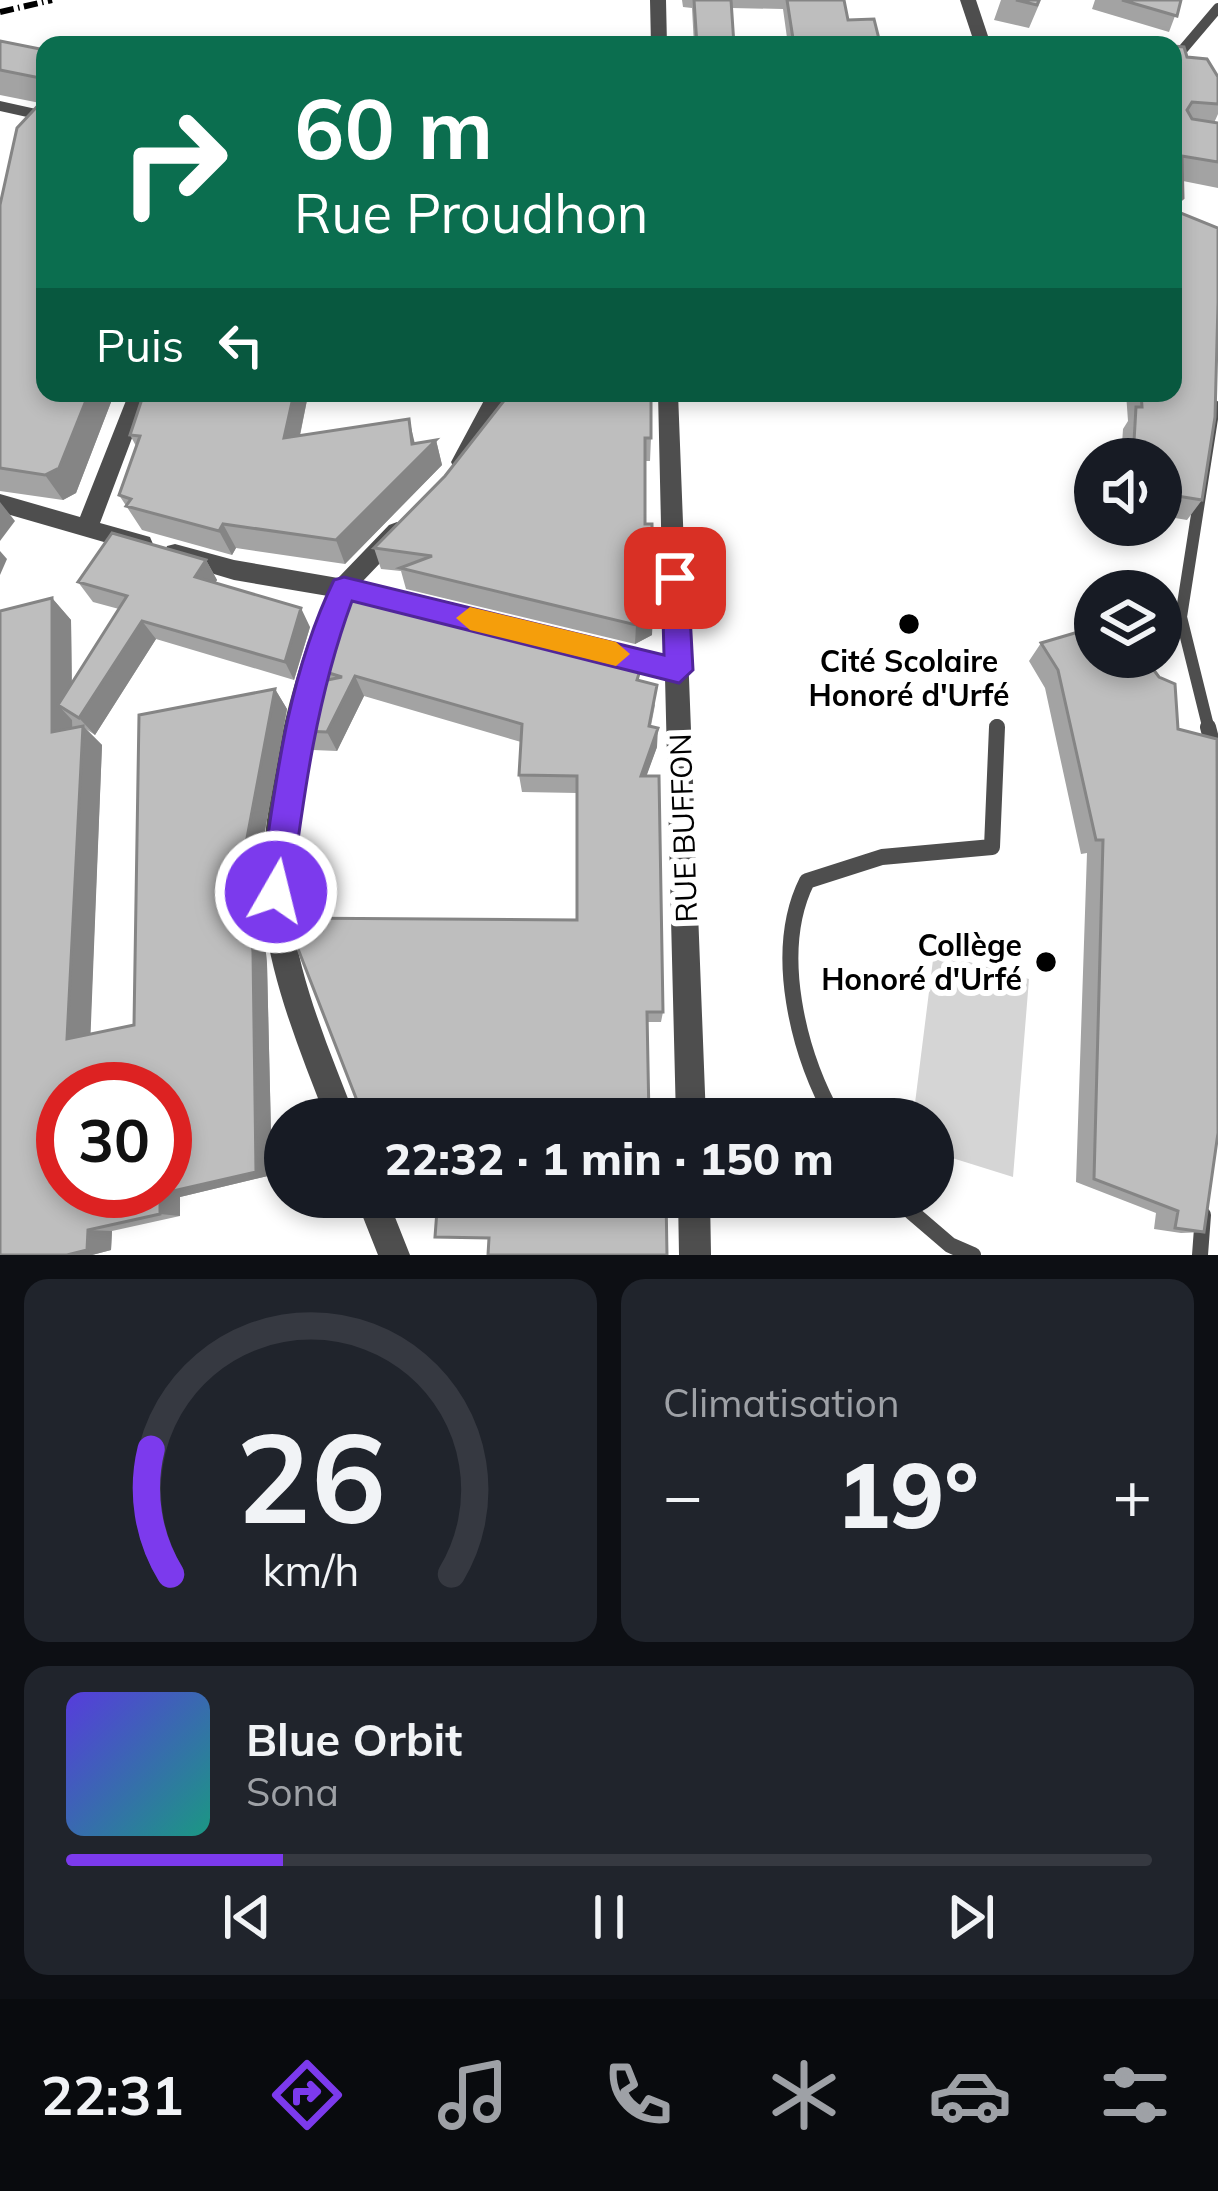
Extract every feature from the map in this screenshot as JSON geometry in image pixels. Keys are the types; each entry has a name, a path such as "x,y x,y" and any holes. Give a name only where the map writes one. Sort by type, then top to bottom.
{"street":[{"path":"658,0 658,36"},
{"path":"968,0 979,36"},
{"path":"0,106 36,114"},
{"path":"87,528 136,402"},
{"path":"446,480 460,465 493,402"},
{"name":"RUE BUFFON","path":"668,402 690,1098"},
{"path":"0,503 234,570 388,598"},
{"path":"333,1098 302,1018 276,892 294,759 314,665 344,588 416,511"},
{"path":"542,636 679,670"},
{"path":"379,1218 394,1255"},
{"path":"694,1218 695,1255"}],"lane":[{"path":"1182,52 1218,8"},
{"path":"1182,63 1196,68"},
{"path":"1215,387 1214,434 1180,617 1216,759 1217,783"},
{"path":"823,1098 802,1027 792,913 807,881 882,857 992,847 997,725"},
{"path":"1200,1255 1206,1186"},
{"path":"919,1218 950,1244 973,1255"}],"shaded area":[{"path":"934,952 1029,979 1013,1177 954,1159 954,1098 916,1098"}],"building":[{"path":"694,0 731,0 733,36 696,36"},
{"path":"787,0 844,0 848,20 874,19 878,36 793,36"},
{"path":"1122,0 1181,0 1177,16"},
{"path":"0,41 36,48 36,77 0,70"},
{"path":"1182,47 1187,57 1207,59 1218,77 1218,104 1192,102 1187,110 1192,119 1218,123 1218,162 1182,156"},
{"path":"36,108 36,402 85,402 59,468 45,475 0,468 0,205 17,128"},
{"path":"1182,214 1218,228 1215,417 1202,500 1182,497 1182,438 1134,438 1136,407 1142,407 1142,402 1182,402"},
{"path":"141,402 292,402 284,438 409,419 412,444 436,440 336,540 223,524 219,531 126,506 131,499 119,495 140,436 130,435"},
{"path":"503,402 651,402 651,438 645,438 645,524 652,524 653,615 636,625 400,568 432,556 374,548 445,476"},
{"path":"112,533 206,560 195,577 301,608 285,662 142,621 79,718 58,705 127,596 78,582"},
{"path":"353,584 599,645 586,652 641,667 637,680 657,685 649,726 658,728 641,776 659,776 663,1012 647,1012 649,1098 356,1098 286,918 577,920 577,776 519,775 522,724 355,676 327,732 302,731 313,683 342,677 316,669 339,594"},
{"path":"52,598 52,732 83,726 67,1039 134,1025 139,715 275,689 244,854 253,952 256,1172 192,1187 192,1062 36,1062 36,1218 142,1218 88,1230 87,1250 67,1255 0,1255 0,611"},
{"name":"Collège Honoré d'Urfé","path":"1074,633 1074,678 1161,678 1175,684 1178,729 1217,739 1218,1133 1204,1232 1175,1228 1178,1211 1094,1179 1103,840 1096,840 1058,670 1041,643"},
{"path":"436,1218 666,1218 667,1255 488,1255 489,1238 435,1237"}],"railway":[{"path":"0,12 52,0"}],"slow traffic":[{"path":"470,618 616,654"}],"place":[{"name":"Cité Scolaire Honoré d'Urfé","path":"909,624"},
{"name":"Collège Honoré d'Urfé","path":"1046,962"}],"route":[{"path":"276,892 294,759 314,665 344,588 679,670 675,578"}]}
